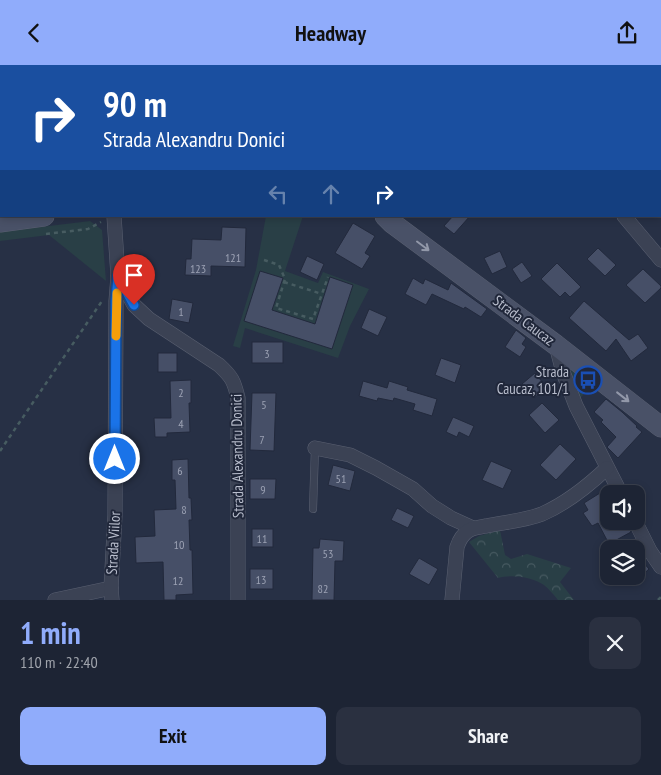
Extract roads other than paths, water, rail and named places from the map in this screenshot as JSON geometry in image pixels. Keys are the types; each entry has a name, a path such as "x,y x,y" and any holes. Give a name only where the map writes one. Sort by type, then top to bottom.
{"street":[{"name":"Strada Caucaz","path":"386,217 661,427"},
{"path":"625,217 661,260"},
{"name":"Strada Alexandru Donici","path":"110,218 118,276 134,305 149,319 219,365 235,383 238,398 238,600"},
{"path":"0,222 44,225"},
{"name":"Strada Viilor","path":"112,594 115,515 116,301 118,276"},
{"path":"556,345 563,372 576,406 616,485"},
{"path":"315,448 350,455 376,467 413,489 432,506 473,529"},
{"path":"452,600 457,547 460,539 466,532 540,515 570,499 607,468"},
{"path":"640,530 661,567"},
{"path":"55,600 112,594"}],"lane":[{"path":"313,509 315,448"}],"place":[{"name":"Strada Caucaz, 101/1","path":"588,380"}]}
